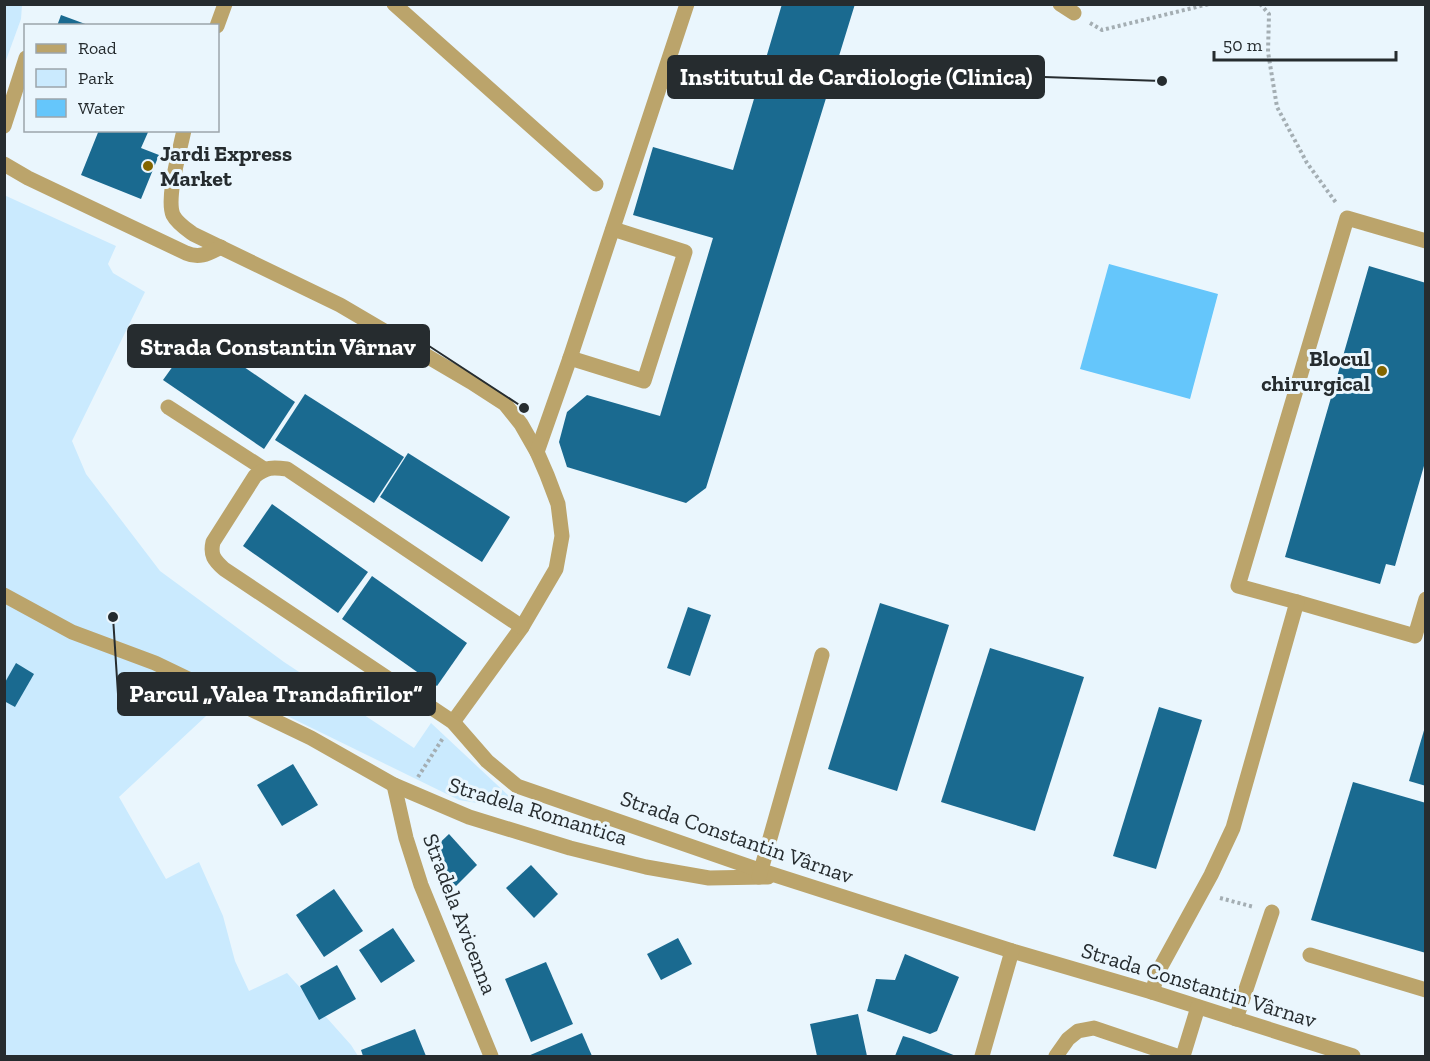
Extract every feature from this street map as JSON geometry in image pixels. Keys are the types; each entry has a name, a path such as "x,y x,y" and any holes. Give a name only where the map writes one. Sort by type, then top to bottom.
{"street":[{"path":"218,24 225,4"},
{"path":"394,4 596,184"},
{"path":"537,452 687,4"},
{"path":"1060,4 1074,13"},
{"path":"4,126 24,64"},
{"path":"184,132 171,201 173,215 182,227 340,305 461,376 505,404 521,424 537,452 558,504 562,536 556,569 522,627 453,722"},
{"path":"4,164 28,178 186,254 201,256 221,247"},
{"path":"1425,241 1347,218 1238,586 1414,636 1425,599"},
{"path":"570,358 644,381 685,252 613,229"},
{"path":"168,407 264,470 275,467 287,469 522,627"},
{"name":"Strada Constantin Vârnav","path":"264,470 255,476 213,542 211,551 215,561 224,569 453,722 487,761 517,786 760,874"},
{"name":"Stradela Romantica","path":"4,595 72,632 155,663 300,733 394,785 469,817 570,848 646,867 709,878 760,874 780,877"},
{"path":"1152,992 1159,970 1233,828 1297,602"},
{"path":"760,874 822,655"},
{"name":"Stradela Avicenna","path":"394,785 420,885 491,1056"},
{"name":"Strada Constantin Vârnav","path":"780,877 1012,951 1152,992 1331,1053 1353,1056"},
{"path":"1236,1019 1272,912"},
{"path":"982,1056 1012,951"},
{"path":"1310,955 1425,990"},
{"path":"1183,1056 1198,1007"},
{"path":"1056,1056 1068,1039 1078,1031 1094,1028 1177,1056"}],"path":[{"path":"1074,13 1102,30 1209,4"},
{"path":"1260,4 1269,14 1268,52 1277,106 1307,163 1347,218"},
{"path":"409,792 453,722"},
{"path":"1201,893 1272,912"}],"green space":[{"path":"5,4 22,5 21,19 5,63"},
{"path":"4,195 116,246 108,264 113,273 145,292 72,441 86,474 160,571 284,662 414,748 431,723 525,811 459,800 234,690 119,797 166,879 199,862 223,916 235,961 249,991 287,973 351,1045 358,1056 5,1056"}],"water":[{"path":"1109,264 1218,294 1190,399 1080,369"}],"building":[{"path":"782,4 855,4 706,488 686,503 567,467 559,442 567,412 587,395 660,416 713,238 633,215 653,147 733,170"},
{"path":"61,15 85,24 58,24"},
{"path":"98,132 148,132 141,148 159,155 141,199 81,175"},
{"name":"Blocul chirurgical","path":"1369,266 1426,283 1426,459 1395,566 1386,564 1380,584 1285,557"},
{"path":"196,334 295,402 264,449 163,380"},
{"path":"305,394 404,457 374,503 275,440"},
{"path":"408,453 510,517 482,562 380,497"},
{"path":"272,504 368,572 338,613 243,546"},
{"path":"372,576 467,643 437,686 342,619"},
{"path":"880,603 949,625 897,791 828,769"},
{"path":"688,607 711,615 690,676 667,668"},
{"path":"990,648 1084,677 1035,831 941,802"},
{"path":"16,663 34,674 15,707 4,701 4,684"},
{"path":"1159,707 1202,720 1156,869 1113,856"},
{"path":"1426,728 1426,786 1409,781"},
{"path":"293,764 318,805 282,826 257,785"},
{"path":"1353,782 1426,803 1426,953 1311,920"},
{"path":"449,834 477,865 456,886 427,855"},
{"path":"531,865 558,894 534,918 506,888"},
{"path":"334,889 363,931 324,957 296,915"},
{"path":"393,928 415,961 381,983 359,950"},
{"path":"678,938 692,964 661,980 647,954"},
{"path":"905,954 959,977 937,1031 930,1034 867,1011 876,979 895,980"},
{"path":"546,962 573,1024 531,1042 505,979"},
{"path":"337,965 356,999 319,1020 300,986"},
{"path":"858,1014 867,1056 817,1056 810,1024"},
{"path":"415,1029 426,1056 363,1056 361,1050"},
{"path":"582,1033 592,1056 528,1056"},
{"path":"903,1036 913,1039 956,1056 895,1056"}],"place":[{"name":"Institutul de Cardiologie (Clinica)","path":"1162,81"},
{"name":"Jardi Express Market","path":"148,166"},
{"name":"Blocul chirurgical","path":"1382,371"},
{"name":"Strada Constantin Vârnav","path":"524,408"},
{"name":"Parcul „Valea Trandafirilor”","path":"113,617"}]}
